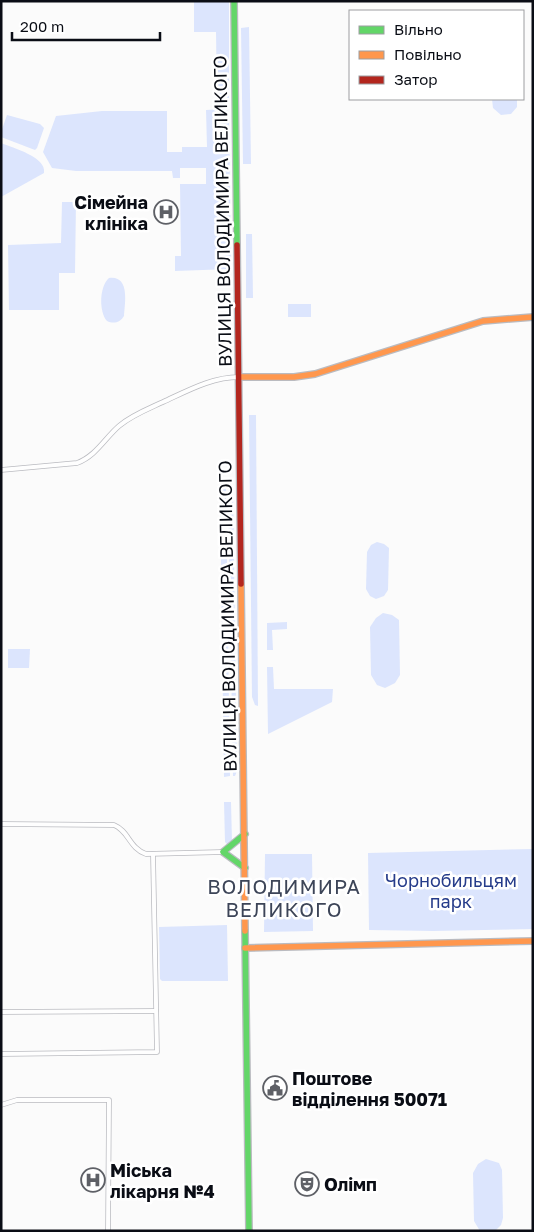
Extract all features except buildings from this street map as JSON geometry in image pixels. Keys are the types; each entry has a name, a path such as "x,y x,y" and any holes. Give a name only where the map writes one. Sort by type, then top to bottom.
{"main road":[{"name":"ВУЛИЦЯ ВОЛОДИМИРА ВЕЛИКОГО","path":"234,1 250,1231"},
{"path":"239,377 294,377 315,374 483,321 533,317"},
{"path":"244,834 223,852 245,868"},
{"path":"245,948 533,941"}],"street":[{"path":"1,470 77,463 91,456 116,429 132,416 209,382 228,377 239,377"},
{"path":"1,824 114,825 124,831 135,848 146,854 223,852"},
{"path":"1,1054 156,1052 153,854"},
{"path":"1,1012 156,1011"},
{"path":"1,1105 17,1100 109,1100 108,1231"}],"green space":[{"path":"194,1 229,1 229,98 224,103 217,103 216,32 194,32"},
{"path":"249,27 251,164 243,164 241,28"},
{"path":"492,100 517,100 517,107 511,114 501,115 493,108"},
{"path":"224,109 229,113 231,269 175,271 175,256 181,256 180,184 206,184 206,168 180,168 180,178 173,178 172,171 76,171 52,168 43,152 56,116 102,111 167,111 167,152 182,152 182,147 207,147 206,110"},
{"path":"7,115 40,124 44,128 35,150 1,137"},
{"path":"1,143 21,150 35,158 44,167 44,173 1,197"},
{"path":"62,202 76,202 75,273 59,273 59,310 9,310 8,245 61,243"},
{"path":"246,234 252,234 253,298 246,298"},
{"path":"109,278 116,278 120,281 125,291 124,316 114,323 107,321 101,306 103,287"},
{"path":"288,304 311,304 311,317 288,317"},
{"path":"249,415 256,415 258,706 255,705 252,697"},
{"path":"220,488 226,488 230,776 224,777"},
{"path":"228,488 233,490 237,771 235,776 233,776"},
{"path":"377,542 389,548 388,590 384,596 376,599 370,596 366,589 367,552 371,545"},
{"path":"383,613 392,615 399,620 400,675 395,683 385,688 377,685 371,675 370,627 376,618"},
{"path":"287,622 287,629 272,630 273,650 267,650 267,623"},
{"path":"8,649 30,649 29,668 8,668"},
{"path":"267,667 273,667 274,689 333,689 332,702 268,734"},
{"path":"224,802 231,802 232,842 228,845 225,842"},
{"name":"Чорнобильцям парк","path":"533,849 533,929 369,930 368,853"},
{"path":"265,854 312,854 313,931 264,932"},
{"path":"227,925 228,981 162,981 160,979 159,927"},
{"path":"486,1159 499,1163 502,1170 503,1218 501,1225 495,1231 480,1231 474,1221 473,1173 478,1164"}],"traffic: fast":[{"path":"234,1 237,245"},
{"path":"245,834 223,852 245,868"},
{"path":"245,931 249,1231"}],"traffic: slow":[{"path":"239,377 294,377 315,374 483,321 533,317"},
{"path":"241,584 245,931"},
{"path":"245,948 533,941"}],"traffic: jam":[{"path":"237,245 241,584"}],"place":[{"name":"Сімейна клініка","path":"166,212"},
{"name":"Поштове відділення 50071","path":"275,1088"},
{"name":"Міська лікарня №4","path":"93,1180"},
{"name":"Олімп","path":"307,1184"}],"district":[{"name":"ВОЛОДИМИРА ВЕЛИКОГО","path":"284,898"}]}
